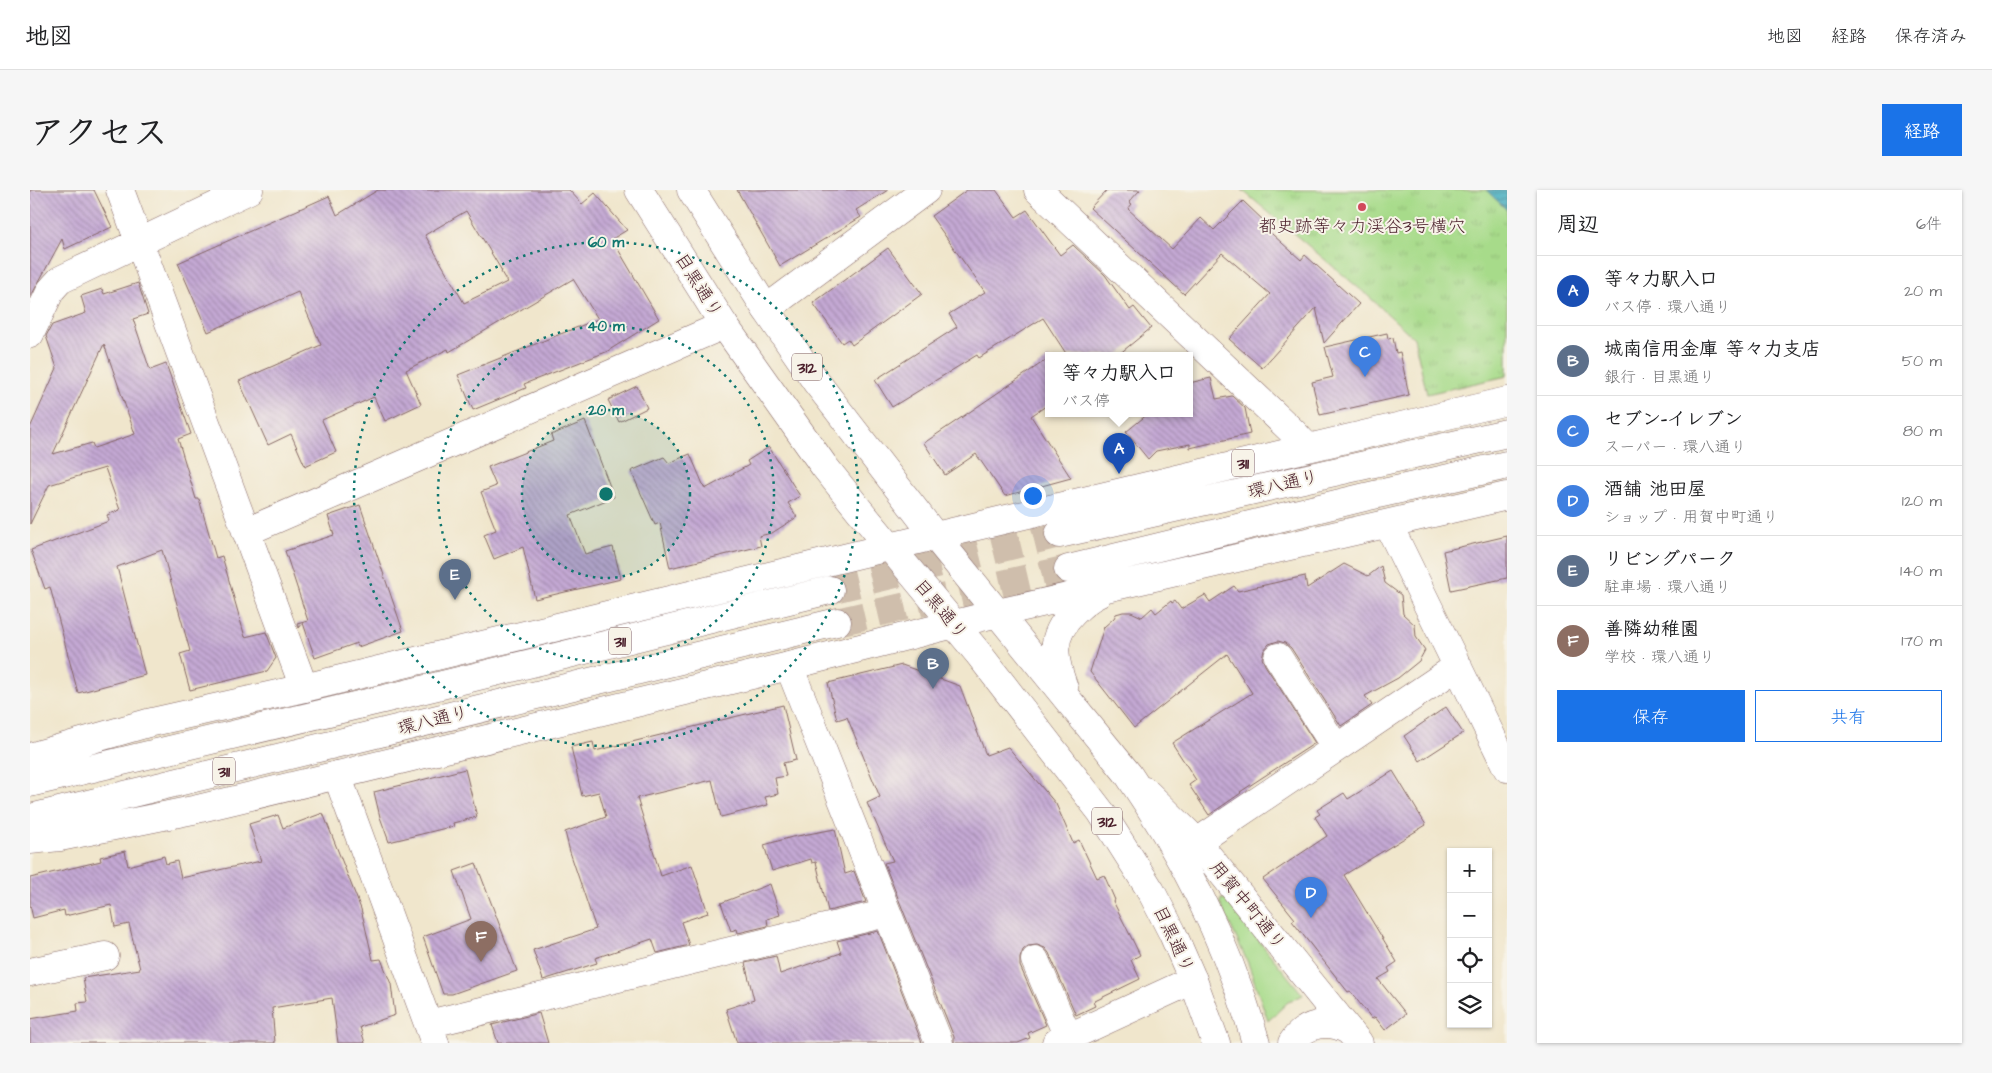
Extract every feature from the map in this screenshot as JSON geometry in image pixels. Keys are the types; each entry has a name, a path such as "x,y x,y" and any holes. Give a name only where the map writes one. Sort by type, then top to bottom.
{"main road":[{"path":"120,190 304,688"},
{"path":"30,334 56,282 249,190"},
{"name":"目黒通り","path":"639,190 724,325 824,466 890,548 955,624 1101,812 1151,891 1172,932 1193,980 1216,1043"},
{"name":"312","path":"691,190 766,309 818,383 935,536 1128,774 1166,832 1205,907 1231,970 1256,1043"},
{"path":"766,309 926,190"},
{"path":"1038,190 1307,447"},
{"path":"246,532 724,325"},
{"name":"311","path":"890,548 1307,447 1505,402"},
{"name":"環八通り","path":"1060,534 1507,433"},
{"name":"環八通り","path":"1068,569 1507,465"},
{"path":"30,840 60,837 194,810 789,666 998,613 1507,496"},
{"path":"1388,524 1507,768"},
{"path":"30,757 148,723 304,688 890,548"},
{"path":"1069,701 1056,665 1055,649 1058,633 1066,620 1079,607 1111,587"},
{"name":"環八通り","path":"30,783 830,590"},
{"name":"環八通り","path":"30,818 837,622"},
{"path":"1278,657 1336,748"},
{"path":"789,666 939,1043"},
{"path":"1197,842 1458,666"},
{"name":"用賀中町通り","path":"1128,774 1197,842 1354,1037"},
{"path":"338,775 431,1034 887,913"},
{"path":"30,972 105,956"},
{"path":"1035,960 1062,1040 1193,980"},
{"path":"1292,1043 1300,1033 1309,1027 1319,1024 1340,1026 1354,1037"}],"green space":[{"path":"1242,190 1507,190 1507,376 1427,394 1414,338 1367,295"},
{"path":"1221,899 1225,899 1303,995 1288,1002 1268,1021 1248,963 1220,903"}],"water":[{"path":"1507,190 1507,210 1487,191"}],"building":[{"path":"30,190 94,190 112,227 65,249 62,239 30,298"},
{"path":"378,190 569,190 582,204 595,193 627,230 612,239 659,319 606,352 524,384 526,388 473,410 458,375 598,319 573,279 449,352 448,349 406,370 421,404 385,421 374,397 322,420 336,452 305,466 291,434 268,445 239,381 321,345 298,292 208,332 178,263 329,196 337,215","holes":["466,211 507,282 464,303 425,235"]},
{"path":"737,190 888,190 856,210 861,217 780,266"},
{"path":"967,190 996,190 1016,217 1027,210 1060,255 1073,245 1105,275 1130,310 1134,307 1151,328 1122,352 1065,352 1043,318 979,358 977,355 892,407 875,380 957,327 949,314 985,292 931,216"},
{"path":"1107,190 1140,190 1129,202 1132,204 1128,209 1172,249 1201,218 1214,230 1243,201 1266,223 1263,226 1301,260 1305,255 1359,304 1324,343 1316,308 1262,368 1229,339 1270,294 1222,253 1184,294 1090,208"},
{"path":"888,248 922,294 852,345 848,339 842,343 813,303"},
{"path":"138,283 148,314 133,319 150,370 166,364 191,434 178,439 196,499 199,499 216,558 222,556 245,637 266,632 276,658 267,671 190,690 180,654 190,651 162,550 117,567 145,675 78,693 50,587 45,589 31,550 109,521 107,515 120,510 105,468 49,485 30,524 30,428 57,368 46,336 52,325 86,313 81,296 102,289 104,294","holes":["104,344 135,434 94,448 92,443 53,454"]},
{"path":"1387,333 1388,339 1393,338 1396,353 1400,352 1409,395 1320,415 1312,382 1333,377 1325,347"},
{"path":"1045,361 1045,407 1031,416 1071,478 1005,496 976,454 945,475 924,443"},
{"path":"1211,378 1216,399 1232,396 1245,408 1250,434 1190,448 1190,444 1156,451 1148,459 1126,432 1144,417 1193,417 1193,382"},
{"path":"637,386 647,408 619,422 608,400"},
{"path":"585,421 614,497 570,515 585,554 613,547 621,579 535,599 523,547 494,559 484,535 496,530 481,492 496,486 488,467 553,441 551,435"},
{"path":"769,447 800,496 788,503 797,517 772,533 759,536 761,546 670,568 660,523 655,525 631,471 664,457 669,463 690,454 705,489 749,465 747,461"},
{"path":"360,505 403,631 358,647 357,643 315,658 303,623 299,628 297,624 308,621 285,551 334,535 328,516"},
{"path":"1507,536 1507,578 1451,590 1443,551"},
{"path":"1344,564 1368,576 1381,566 1385,583 1401,595 1403,614 1415,625 1416,637 1425,650 1419,661 1398,678 1365,696 1372,705 1341,726 1291,648 1285,643 1278,641 1269,644 1264,650 1262,658 1265,665 1315,743 1240,792 1209,815 1189,785 1196,780 1172,743 1252,693 1227,654 1134,728 1090,672 1104,627 1116,614 1131,612 1142,617 1152,608 1156,613 1171,601 1172,603 1175,601 1181,609 1205,595 1210,602 1234,586 1238,591 1305,576 1307,588"},
{"path":"902,665 960,686 986,755 1008,747 1056,804 1073,843 1079,840 1097,878 1104,875 1115,900 1113,901 1140,955 1131,960 1140,979 1093,1002 1095,1006 1076,1015 1049,953 1045,948 1037,945 1028,946 1023,950 1020,966 1046,1025 1028,1033 1030,1038 1018,1043 954,1043 954,1037 884,863 893,861 867,803 880,797 847,717 837,720 828,683"},
{"path":"783,705 796,760 783,763 786,776 775,778 778,794 765,797 768,805 721,817 712,780 637,798 661,876 692,865 708,913 681,922 689,945 657,953 652,939 595,958 597,963 543,980 533,950 596,929 565,832 606,817 599,792 582,796 571,747 593,742 595,751"},
{"path":"1446,707 1463,733 1420,761 1404,736"},
{"path":"465,769 477,817 453,823 454,826 389,842 374,792"},
{"path":"1393,771 1426,825 1344,875 1397,962 1388,968 1390,972 1378,979 1406,1014 1385,1030 1375,1017 1372,1019 1350,991 1348,992 1292,921 1295,919 1263,879 1327,836 1315,817 1320,814 1317,810 1344,793 1348,799"},
{"path":"323,813 361,909 373,960 381,959 391,984 395,1015 360,1027 365,1043 338,1043 332,998 272,1008 275,1043 30,1043 30,1019 78,1011 77,1003 87,1002 83,978 140,969 129,924 115,927 111,905 65,916 64,910 33,918 30,905 30,878 101,861 100,857 125,851 128,866 164,856 166,864 177,861 181,878 261,861 249,824 278,815 283,828"},
{"path":"835,829 845,874 854,871 866,902 828,911 816,862 812,863 811,859 772,871 764,845 792,837"},
{"path":"476,863 517,971 452,994 443,994 423,937 471,919 454,871"},
{"path":"770,884 780,915 767,919 768,926 738,933 737,929 731,931 721,903"},
{"path":"878,931 922,1043 737,1043 726,1009 754,1000 745,963 776,956 780,974 841,953 837,941"},
{"path":"539,1013 548,1043 498,1043 492,1025"}],"tunnel":[{"path":"830,590 1059,534"},
{"path":"837,622 1068,569"}],"place":[{"name":"都史跡等々力渓谷3号横穴","path":"1362,207"},
{"name":"セブン-イレブン","path":"1365,377"},
{"name":"等々力駅入口","path":"1119,474"},
{"name":"リビングパーク","path":"455,600"},
{"name":"城南信用金庫 等々力支店","path":"933,689"},
{"name":"酒舗 池田屋","path":"1311,918"},
{"name":"善隣幼稚園","path":"481,962"}]}
